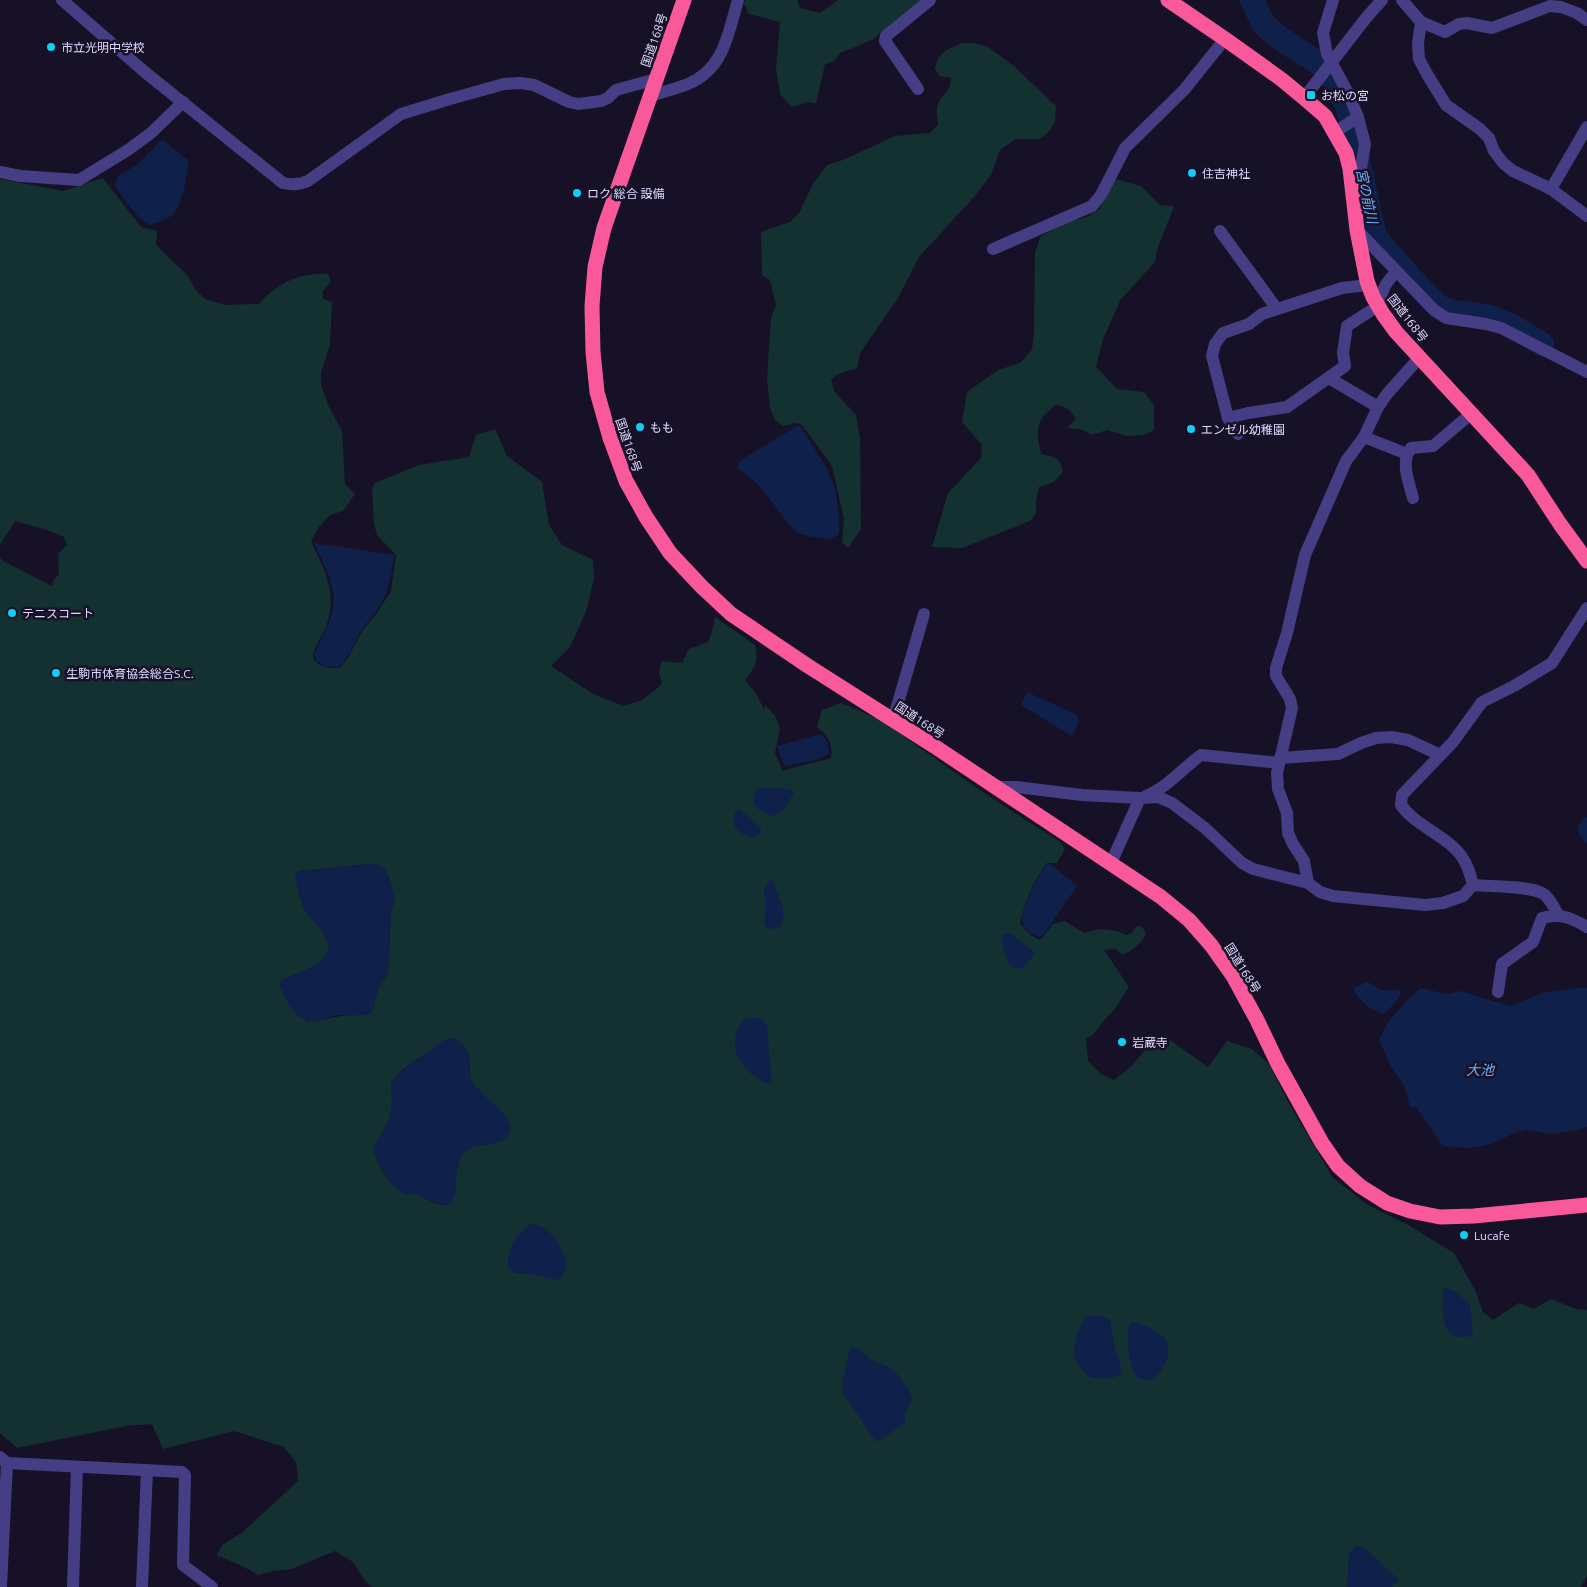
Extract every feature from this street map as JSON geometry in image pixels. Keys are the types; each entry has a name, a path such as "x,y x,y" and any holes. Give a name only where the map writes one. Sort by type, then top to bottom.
{"highway":[{"name":"国道168号","path":"684,0 604,228 595,267 592,306 593,352 597,392 610,438 626,480 646,517 670,553 702,587 732,614 808,666 1161,897 1189,920 1233,976 1278,1064 1322,1143 1338,1166 1360,1186 1387,1203 1410,1211 1440,1217 1474,1216 1587,1205"},
{"name":"国道168号","path":"1168,0 1225,38 1325,116 1346,152 1350,169 1354,208 1368,285 1372,297 1396,332 1528,475 1587,561"}],"street":[{"path":"62,0 283,183 292,185 308,181 401,114 459,96 504,84 520,83 534,85 569,102 578,104 601,101 608,98 616,90 656,80"},
{"path":"650,96 688,84 710,70 720,57 738,0"},
{"path":"918,90 885,41 886,36 930,0"},
{"path":"1333,0 1323,33 1327,54 1358,116 1365,144 1354,208"},
{"path":"1304,98 1382,0"},
{"path":"1402,0 1421,22 1444,32 1460,24 1467,23 1492,28 1550,6 1561,6 1587,20"},
{"path":"1421,22 1418,43 1419,59 1446,105 1480,129 1489,138 1494,151 1503,163 1513,171 1551,190 1587,216"},
{"path":"994,249 1092,206 1101,195 1125,148 1184,90 1225,38"},
{"path":"0,172 20,176 79,180 128,150 151,133 183,102"},
{"path":"1335,132 1358,116"},
{"path":"1551,190 1587,127"},
{"path":"1358,230 1434,310 1446,318 1501,328 1587,372"},
{"path":"1220,231 1277,310"},
{"path":"1228,418 1287,407 1345,366 1344,353 1347,326 1378,306 1383,287 1397,272"},
{"path":"1238,434 1228,418 1212,356 1215,344 1223,333 1249,324 1262,314 1342,288 1368,285"},
{"path":"1308,883 1304,861 1288,833 1287,813 1278,789 1277,773 1279,760 1292,708 1290,699 1276,676 1276,668 1290,623 1305,554 1346,461 1364,437 1378,407 1387,394 1420,357"},
{"path":"1329,378 1378,407"},
{"path":"1413,498 1406,465 1407,454 1411,448 1433,446 1472,413"},
{"path":"1364,437 1407,454"},
{"path":"1473,885 1465,862 1458,852 1406,812 1401,805 1402,795 1453,742 1482,702 1514,686 1552,663 1587,608"},
{"path":"893,720 924,614"},
{"path":"1110,864 1142,797 1153,793 1182,772 1201,755 1279,760 1338,754 1376,738 1391,737 1408,740 1440,755"},
{"path":"995,787 1016,787 1082,795 1158,797 1172,803 1185,812 1242,862 1253,869 1308,883 1320,892 1333,896 1425,905 1442,903 1463,896 1473,885"},
{"path":"1473,885 1537,890 1546,894 1559,916"},
{"path":"1498,992 1502,964 1533,942 1542,918 1553,915 1570,918 1587,927"},
{"path":"1,1587 3,1460 78,1468 182,1472 186,1475 183,1565 212,1587"},
{"path":"73,1587 78,1468"},
{"path":"142,1587 147,1470"}],"green space":[{"path":"745,0 797,0 800,8 820,13 838,0 921,0 872,40 840,53 834,61 825,64 816,103 808,102 792,107 780,94 776,69 780,22 749,14 744,4"},
{"path":"962,43 975,43 988,47 1015,67 1056,106 1055,122 1047,134 1039,139 1016,139 1000,150 991,175 974,197 919,257 898,298 860,353 857,369 843,372 831,379 834,391 856,415 860,438 861,529 848,548 842,542 844,519 832,466 802,425 795,423 783,426 775,420 770,408 767,379 771,318 776,305 770,280 762,275 761,232 790,222 799,213 813,184 827,165 843,160 895,136 930,133 938,125 938,103 949,88 951,78 940,76 935,69 936,63 944,52"},
{"path":"103,178 141,227 157,231 156,245 188,276 195,289 205,299 226,305 259,304 274,290 290,280 308,275 328,274 331,281 323,291 323,299 332,302 330,345 321,372 321,385 329,407 342,431 345,484 355,494 343,511 330,515 319,527 311,541 325,572 331,603 326,627 313,655 313,659 319,664 328,668 340,668 348,658 362,631 377,613 391,591 396,555 377,535 374,524 372,488 375,483 419,465 469,457 476,435 495,429 507,456 542,482 549,525 562,545 593,560 594,578 587,609 570,647 551,666 593,694 623,706 642,700 659,687 662,682 659,673 661,661 682,663 689,649 708,642 715,617 755,645 755,664 745,680 755,692 765,711 765,705 775,716 780,728 775,753 783,771 831,758 829,740 817,727 822,710 841,703 879,719 984,793 1060,842 1065,849 1057,863 1047,863 1038,876 1027,899 1020,923 1031,935 1040,940 1053,924 1065,921 1084,933 1099,929 1117,931 1127,935 1132,933 1137,926 1142,927 1146,933 1145,937 1137,946 1123,955 1116,949 1104,950 1129,987 1116,1007 1092,1036 1086,1038 1088,1061 1101,1074 1114,1080 1132,1066 1155,1037 1167,1038 1208,1067 1227,1041 1252,1049 1269,1064 1287,1100 1333,1178 1368,1205 1408,1225 1454,1253 1475,1290 1483,1312 1493,1320 1519,1303 1534,1309 1551,1299 1576,1309 1587,1310 1587,1576 1581,1587 372,1587 365,1581 353,1562 335,1551 292,1569 258,1575 217,1555 222,1545 243,1532 298,1481 296,1462 284,1447 234,1431 163,1449 152,1424 126,1426 17,1448 0,1433 0,558 52,586 53,581 59,574 58,554 67,545 64,537 15,521 0,545 0,179 63,191","holes":["371,864 378,865 395,898 391,913 388,973 378,988 373,1009 367,1015 359,1014 307,1021 282,980 320,962 328,952 328,945 322,932 304,908 298,891 296,873 300,871","463,1045 468,1055 469,1075 474,1085 482,1093 471,1148 464,1153 457,1167 453,1198 449,1204 443,1205 418,1195 401,1191 394,1186 383,1171 373,1148 389,1121 392,1103 391,1082 401,1071 417,1059"]},
{"path":"1116,179 1141,186 1160,205 1174,206 1158,247 1155,262 1121,299 1103,339 1096,367 1117,389 1144,392 1154,405 1154,430 1144,435 1127,436 1107,430 1092,435 1081,429 1067,427 1076,419 1068,409 1056,405 1040,421 1038,439 1041,454 1056,458 1063,472 1054,482 1039,487 1036,513 1030,521 962,548 932,547 948,493 981,458 982,445 962,422 967,392 998,370 1020,363 1032,350 1035,252 1041,236 1071,221 1087,217 1099,209"}],"water":[{"path":"162,139 189,161 184,190 176,210 167,218 150,225 130,207 115,185 118,176 137,165"},
{"path":"797,426 801,427 826,467 835,488 839,532 837,536 828,539 797,532 791,527 768,496 737,466 741,460"},
{"path":"314,543 394,555 391,577 385,596 375,613 364,626 346,659 339,667 325,666 316,661 314,657 332,613 334,597 329,575"},
{"path":"1027,692 1077,715 1079,723 1072,736 1021,705"},
{"path":"821,734 827,742 829,753 815,760 784,766 777,746"},
{"path":"761,788 791,789 794,792 782,811 771,816 758,809 754,803 755,792"},
{"path":"737,809 740,809 761,829 757,836 752,838 746,836 734,825"},
{"path":"1587,816 1587,844 1578,830 1580,824"},
{"path":"1049,863 1077,886 1044,934 1039,937 1026,929 1022,921 1032,890"},
{"path":"378,864 384,868 389,876 395,898 391,913 388,973 378,988 372,1013 341,1015 314,1021 301,1018 291,1008 279,983 320,962 328,952 328,945 322,932 304,908 298,891 295,873"},
{"path":"770,880 773,881 780,899 783,917 779,928 769,929 764,925 766,905 764,889"},
{"path":"1004,933 1011,934 1033,951 1034,955 1020,969 1011,965 1006,958 1001,938"},
{"path":"1365,982 1381,990 1396,990 1401,991 1401,993 1394,1004 1383,1014 1366,1005 1356,994 1355,987"},
{"name":"大池","path":"1421,988 1446,994 1460,991 1510,1006 1542,993 1587,988 1587,1127 1550,1134 1527,1130 1485,1146 1468,1148 1443,1146 1416,1107 1410,1107 1404,1085 1391,1067 1379,1040 1388,1022 1410,997"},
{"path":"746,1018 761,1018 767,1025 772,1082 769,1084 747,1070 735,1048 738,1026"},
{"path":"455,1038 468,1052 472,1082 506,1117 510,1128 509,1134 500,1141 474,1147 463,1154 452,1201 444,1205 417,1195 405,1194 395,1187 377,1160 373,1148 389,1121 392,1103 391,1082 410,1064 444,1040"},
{"path":"533,1223 552,1235 564,1254 567,1269 556,1280 515,1273 508,1267 509,1253 514,1241 522,1231"},
{"path":"1446,1287 1470,1304 1473,1335 1462,1337 1454,1335 1446,1326 1443,1290"},
{"path":"1088,1316 1101,1316 1110,1320 1115,1348 1122,1371 1122,1373 1115,1377 1090,1377 1077,1362 1074,1352 1076,1340 1084,1319"},
{"path":"1136,1322 1160,1334 1168,1345 1169,1350 1166,1362 1159,1373 1151,1380 1139,1379 1130,1360 1129,1328 1131,1323"},
{"path":"853,1347 858,1348 870,1359 889,1367 899,1376 913,1397 905,1413 904,1424 880,1441 876,1441 870,1434 843,1394 842,1383 850,1349"},
{"path":"1356,1545 1364,1547 1398,1579 1398,1582 1392,1587 1347,1587 1349,1554"}],"waterway":[{"name":"宮の前川","path":"1252,0 1264,24 1283,40 1318,63 1333,79 1339,90 1351,123 1375,237 1438,306 1448,311 1490,317 1512,326 1542,344"}],"place":[{"name":"市立光明中学校","path":"51,47"},
{"name":"お松の宮","path":"1311,95"},
{"name":"住吉神社","path":"1192,173"},
{"name":"ロク 総合 設備","path":"577,193"},
{"name":"もも","path":"640,427"},
{"name":"エンゼル幼稚園","path":"1191,429"},
{"name":"テニスコート","path":"12,613"},
{"name":"生駒市体育協会総合S.C.","path":"56,673"},
{"name":"岩蔵寺","path":"1122,1042"},
{"name":"Lucafe","path":"1464,1235"}]}
